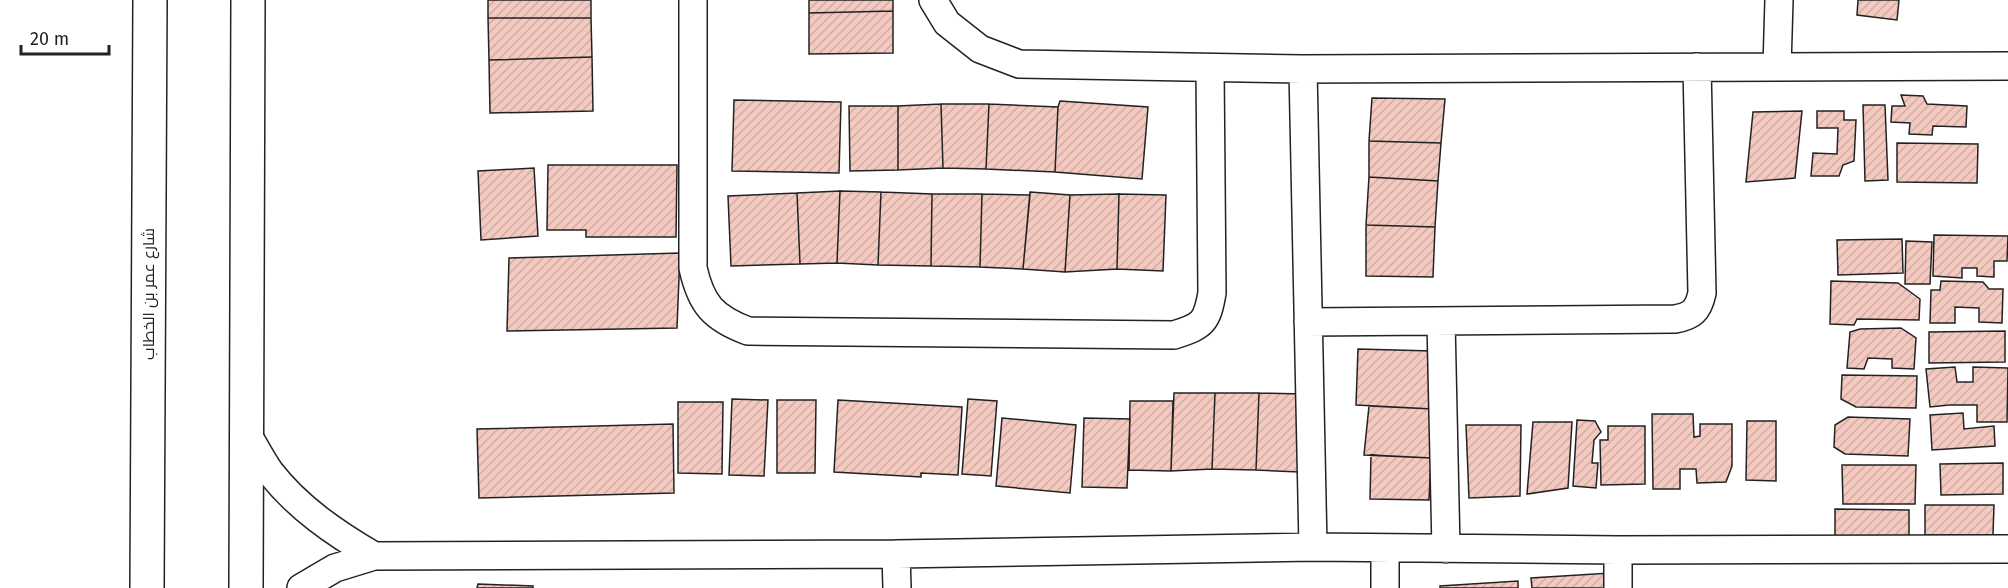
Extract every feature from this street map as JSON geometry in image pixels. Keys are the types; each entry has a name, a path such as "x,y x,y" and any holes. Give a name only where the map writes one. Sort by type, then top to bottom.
{"street":[{"name":"شارع عمر بن الخطاب","path":"147,588 150,0"},
{"path":"246,588 248,0"},
{"path":"693,0 693,268 698,291 710,310 727,323 748,331 1174,335 1194,329 1208,314 1212,293 1210,68"},
{"path":"933,0 947,23 980,49 1018,64 1303,69 2008,66"},
{"path":"1777,67 1779,0"},
{"path":"1308,322 1675,320 1689,317 1699,307 1702,293 1697,67"},
{"path":"1303,69 1313,547"},
{"path":"1441,321 1446,549"},
{"path":"246,432 269,471 299,505 334,533 374,556"},
{"path":"301,588 335,568 374,556 896,554 1313,547 1618,550 2008,549"},
{"path":"1385,588 1386,548"},
{"path":"1618,550 1618,588"},
{"path":"896,554 897,588"}],"building":[{"path":"488,0 591,0 591,18 488,18"},
{"path":"809,0 893,0 893,11 809,13"},
{"path":"1858,0 1899,0 1897,20 1857,15"},
{"path":"893,11 893,53 809,54 809,13"},
{"path":"488,18 591,18 592,57 489,60"},
{"path":"592,57 593,111 490,113 489,60"},
{"path":"1901,95 1923,96 1927,104 1967,106 1966,127 1933,126 1932,135 1909,134 1910,123 1891,122 1892,106 1905,106"},
{"path":"1372,98 1445,99 1441,143 1369,141"},
{"path":"734,100 841,102 839,173 732,171"},
{"path":"1060,101 1148,107 1142,179 1055,172"},
{"path":"941,104 943,168 898,170 898,106"},
{"path":"941,104 989,104 986,169 943,168"},
{"path":"989,104 1058,107 1055,172 986,169"},
{"path":"1863,105 1885,105 1888,180 1865,181"},
{"path":"849,106 898,106 898,170 850,171"},
{"path":"1802,111 1795,178 1746,182 1753,112"},
{"path":"1817,111 1844,111 1844,120 1856,120 1854,161 1843,165 1839,176 1811,176 1813,153 1837,154 1838,128 1817,128"},
{"path":"1369,141 1441,143 1438,181 1369,177"},
{"path":"1897,143 1978,144 1977,183 1897,182"},
{"path":"548,165 677,165 676,237 586,237 586,230 547,230"},
{"path":"534,168 538,236 481,240 478,171"},
{"path":"1369,177 1438,181 1435,227 1366,225"},
{"path":"840,191 881,192 878,265 837,263"},
{"path":"840,191 837,263 800,264 797,193"},
{"path":"881,192 932,194 931,266 878,265"},
{"path":"1030,192 1070,195 1065,272 1023,269"},
{"path":"797,193 800,264 731,266 728,196"},
{"path":"932,194 982,194 980,267 931,266"},
{"path":"982,194 1030,195 1023,269 980,267"},
{"path":"1119,194 1166,195 1163,271 1117,269"},
{"path":"1119,194 1117,269 1065,272 1070,195"},
{"path":"1366,225 1435,227 1433,277 1366,276"},
{"path":"1934,235 2008,236 2007,261 1994,261 1994,277 1977,276 1977,268 1962,268 1962,278 1933,276"},
{"path":"1902,239 1903,273 1838,275 1837,240"},
{"path":"1906,241 1932,242 1930,284 1905,284"},
{"path":"680,253 677,328 507,331 509,258"},
{"path":"1831,281 1898,283 1920,299 1919,320 1857,319 1854,325 1830,324"},
{"path":"1941,281 1983,282 1989,289 2003,289 2002,323 1979,322 1979,308 1955,307 1955,323 1930,323 1931,290 1940,290"},
{"path":"1901,328 1916,338 1914,369 1892,368 1892,359 1868,358 1864,369 1847,368 1850,332 1860,329"},
{"path":"2005,331 2005,362 1929,363 1929,332"},
{"path":"1358,349 1432,351 1433,409 1356,405"},
{"path":"1955,367 1957,382 1973,382 1973,367 2008,368 2007,422 1977,422 1977,405 1930,407 1926,369"},
{"path":"1842,375 1917,376 1916,408 1856,407 1841,399"},
{"path":"1174,393 1215,393 1212,469 1171,471"},
{"path":"1215,393 1259,393 1256,470 1212,469"},
{"path":"1259,393 1304,394 1299,472 1256,470"},
{"path":"732,399 768,400 764,476 729,475"},
{"path":"968,399 997,401 991,476 962,474"},
{"path":"777,400 816,400 815,473 777,473"},
{"path":"838,400 962,407 958,475 921,473 921,477 834,472"},
{"path":"1130,401 1173,401 1171,471 1129,470"},
{"path":"678,402 723,402 722,474 678,473"},
{"path":"1369,406 1433,409 1431,458 1364,455"},
{"path":"1963,413 1964,429 1994,426 1995,446 1932,450 1930,415"},
{"path":"1652,414 1693,414 1694,437 1700,436 1700,424 1732,424 1732,466 1726,482 1697,483 1696,469 1680,469 1680,489 1653,489"},
{"path":"1848,417 1910,419 1908,456 1845,454 1834,447 1835,425"},
{"path":"1002,418 1076,425 1070,493 996,486"},
{"path":"1084,418 1130,419 1127,488 1082,487"},
{"path":"1577,420 1595,421 1601,432 1594,440 1592,463 1598,463 1596,488 1573,486"},
{"path":"1747,421 1776,421 1776,481 1746,480"},
{"path":"1533,422 1572,422 1568,488 1527,494"},
{"path":"673,424 674,493 479,498 477,429"},
{"path":"1466,425 1521,425 1520,496 1469,498"},
{"path":"1608,426 1645,426 1645,484 1601,485 1600,440 1608,440"},
{"path":"1371,455 1431,458 1429,500 1370,499"},
{"path":"2003,463 2003,494 1941,495 1940,464"},
{"path":"1842,465 1916,465 1915,504 1843,504"},
{"path":"1925,505 1994,505 1993,535 1925,535"},
{"path":"1835,509 1909,510 1909,537 1835,536"},
{"path":"1610,573 1610,588 1532,588 1531,578"},
{"path":"1518,581 1518,588 1440,588 1440,586"},
{"path":"478,584 533,586 533,588 477,588"}]}
